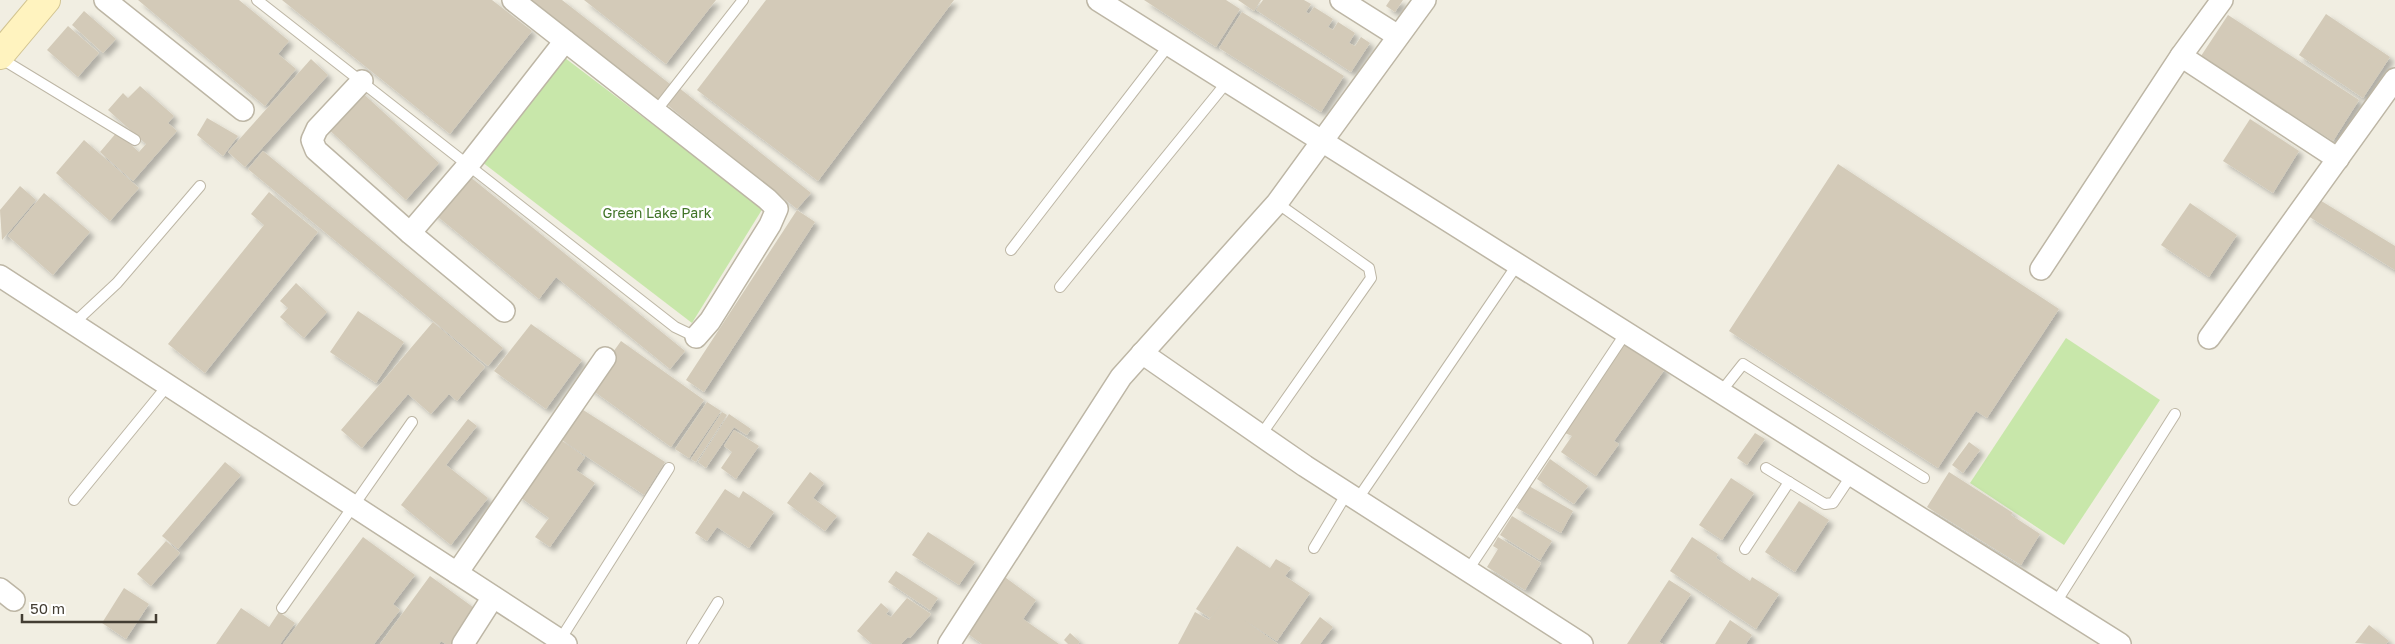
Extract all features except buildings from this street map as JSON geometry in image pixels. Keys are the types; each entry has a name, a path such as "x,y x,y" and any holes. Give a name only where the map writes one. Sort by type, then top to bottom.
{"main road":[{"path":"0,56 39,2"}],"street":[{"path":"105,0 243,110"},
{"path":"513,0 767,199 776,209 770,225 710,321 696,337"},
{"path":"1098,0 1625,334 2120,644"},
{"path":"1341,0 1398,36"},
{"path":"949,644 1121,377 1277,203 1425,0"},
{"path":"2040,270 2181,56 2222,0"},
{"path":"410,233 468,164 565,41"},
{"path":"2181,56 2338,159"},
{"path":"2209,338 2395,79"},
{"path":"362,81 317,129 312,140 316,150 410,233 504,311"},
{"path":"0,276 563,642"},
{"path":"1142,353 1352,496 1582,644"},
{"path":"456,573 605,358"},
{"path":"463,644 493,597"}],"lane":[{"path":"257,0 675,327 696,337"},
{"path":"656,111 743,0"},
{"path":"1011,250 1169,46"},
{"path":"0,56 135,140"},
{"path":"1060,287 1227,82"},
{"path":"74,324 117,284 200,186"},
{"path":"1261,435 1371,278 1369,268 1277,203"},
{"path":"1314,548 1516,265"},
{"path":"1468,570 1625,334"},
{"path":"1720,393 1743,364 1924,478"},
{"path":"74,500 168,385"},
{"path":"2055,604 2175,414"},
{"path":"282,608 412,422"},
{"path":"563,642 669,468"},
{"path":"1766,468 1825,504 1833,503 1851,476"},
{"path":"1745,549 1789,482"},
{"path":"692,644 718,602"}],"green space":[{"name":"Green Lake Park","path":"565,58 763,208 692,323 482,162"},
{"path":"2066,338 2160,400 2064,545 1970,483"}]}
